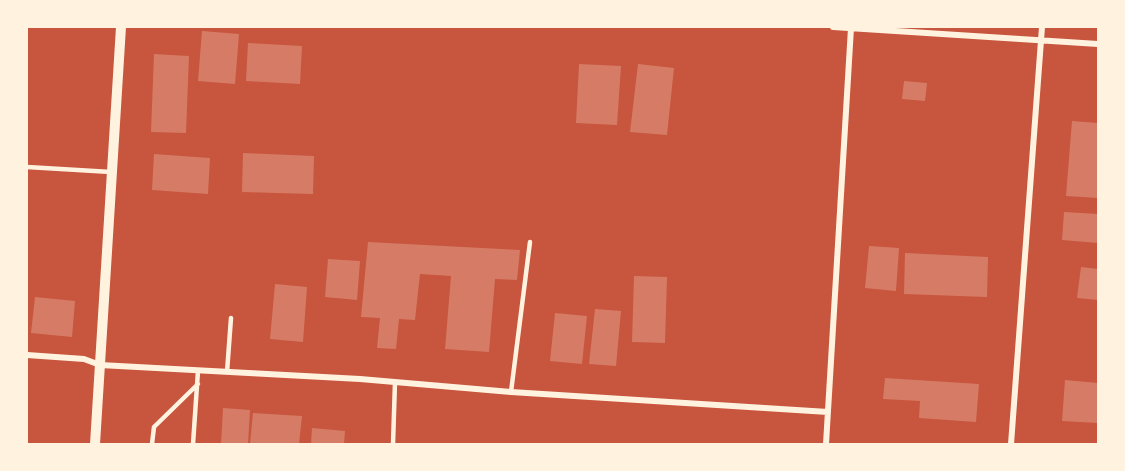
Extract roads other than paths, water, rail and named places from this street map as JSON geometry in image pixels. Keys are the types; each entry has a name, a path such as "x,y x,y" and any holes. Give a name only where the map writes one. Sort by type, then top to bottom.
{"street":[{"path":"95,444 122,27"},
{"path":"833,27 1098,44"},
{"path":"1011,444 1042,27"},
{"path":"826,444 851,28"},
{"path":"27,355 84,359 100,365 395,382 511,392 828,412"}],"lane":[{"path":"27,167 112,172"},
{"path":"511,392 530,242"},
{"path":"227,372 231,318"},
{"path":"193,444 198,370"},
{"path":"393,444 395,382"},
{"path":"152,444 154,427 198,384"}]}
